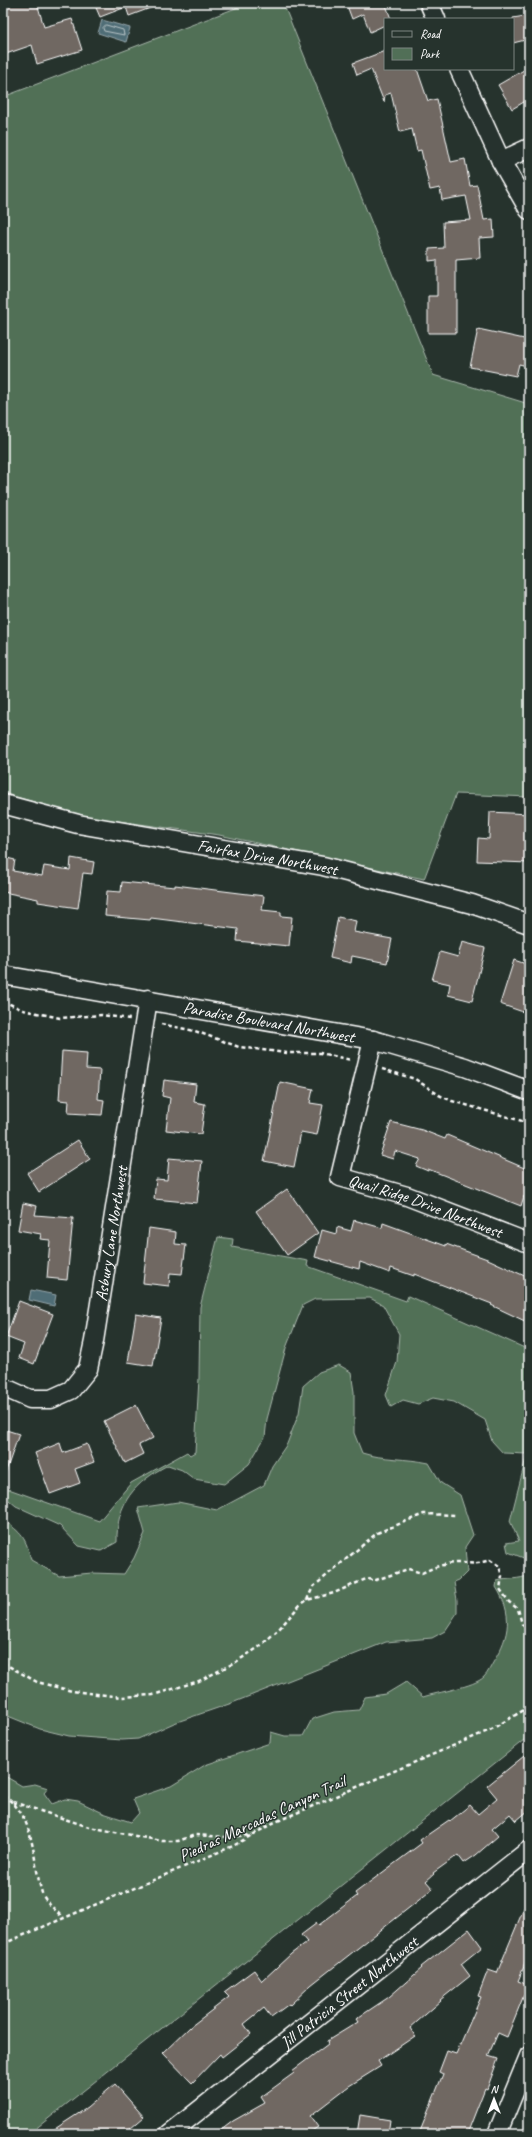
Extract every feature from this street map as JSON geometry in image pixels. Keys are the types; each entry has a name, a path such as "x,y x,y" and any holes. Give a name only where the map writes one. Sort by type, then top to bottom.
{"street":[{"path":"429,3 436,18"},
{"path":"459,70 501,161 529,210"},
{"path":"501,161 529,148"},
{"name":"Fairfax Drive Northwest","path":"3,804 78,824 323,866 472,904 529,924"},
{"name":"Paradise Boulevard Northwest","path":"3,975 148,999 373,1040 465,1067 529,1091"},
{"name":"Asbury Lane Northwest","path":"3,1387 30,1399 51,1399 71,1390 88,1369 94,1341 148,999"},
{"name":"Quail Ridge Drive Northwest","path":"373,1040 340,1177 407,1196 529,1243"},
{"name":"Jill Patricia Street Northwest","path":"169,2134 529,1850"},
{"path":"497,2134 529,2056"}],"path":[{"path":"3,1001 23,1010 60,1018 102,1015 130,1019"},
{"path":"161,1024 195,1031 239,1047 287,1053 320,1053 352,1060"},
{"path":"382,1069 415,1079 438,1096 473,1108 529,1123"},
{"path":"307,1600 313,1587 377,1532 424,1514 456,1515"},
{"path":"3,1663 37,1682 72,1691 122,1697 153,1695 199,1681 236,1662 260,1647 279,1629 300,1605 307,1600 334,1593 366,1579 376,1580 408,1569 422,1573 437,1566 458,1563 475,1565 490,1560 499,1566 502,1576 500,1589 509,1602 518,1609 522,1624 529,1632"},
{"name":"Piedras Marcadas Canyon Trail","path":"3,1944 234,1846 273,1823 490,1730 529,1707"},
{"path":"3,1796 14,1802 89,1827 162,1841 178,1841 195,1835 223,1837 252,1835"},
{"path":"14,1802 25,1820 43,1895 64,1919"}],"green space":[{"path":"249,3 283,3 433,375 529,404 529,797 456,794 424,879 219,835 82,816 3,793 3,97"},
{"path":"218,1237 233,1239 232,1247 308,1261 307,1266 406,1301 408,1296 529,1350 529,1560 508,1552 506,1543 519,1541 510,1521 527,1454 503,1453 492,1441 485,1420 454,1402 433,1398 418,1404 403,1400 391,1407 386,1395 397,1362 399,1334 383,1305 370,1298 315,1299 303,1305 286,1348 267,1419 265,1437 249,1464 224,1484 194,1479 182,1470 168,1465 156,1472 146,1479 130,1495 120,1516 117,1542 101,1551 79,1546 60,1526 16,1506 3,1495 3,1487 99,1521 131,1483 187,1452 190,1455 195,1452 199,1378 200,1307"},
{"path":"339,1365 351,1372 354,1392 354,1433 362,1453 379,1457 429,1463 441,1483 460,1495 473,1535 465,1547 467,1572 459,1580 454,1582 457,1600 457,1613 445,1631 432,1638 386,1642 232,1703 174,1723 138,1739 122,1740 69,1736 40,1729 3,1714 3,1520 15,1529 25,1541 31,1560 59,1576 92,1573 124,1574 134,1558 145,1533 138,1508 178,1502 217,1510 264,1485 272,1466 287,1444 299,1413 303,1386 319,1372"},
{"path":"529,1575 529,1736 29,2134 3,2134 3,1775 22,1786 35,1784 48,1788 44,1793 52,1804 65,1799 78,1801 103,1813 131,1822 139,1813 133,1799 171,1786 205,1765 270,1743 271,1732 285,1736 303,1736 312,1719 334,1712 359,1710 365,1697 386,1694 406,1682 423,1697 479,1681 487,1674 499,1651 506,1633 507,1615 505,1606 496,1587 497,1581 521,1578"}],"water":[{"path":"102,20 130,28 126,42 98,33"},
{"path":"31,1290 56,1295 54,1306 29,1300"}],"building":[{"path":"3,3 37,3 44,27 72,19 82,50 37,64 32,45 3,55"},
{"path":"94,3 161,4 129,16 126,7 100,17"},
{"path":"346,3 390,3 386,5 391,18 384,18 384,25 370,32 363,14 352,19"},
{"path":"525,16 529,39 514,43 513,18"},
{"path":"384,51 384,70 417,70 428,101 437,99 451,162 465,159 470,186 477,185 484,220 493,219 494,237 479,238 480,258 456,260 456,333 428,333 428,296 437,296 437,260 429,261 429,249 444,248 443,222 471,220 466,196 442,200 440,188 430,190 421,150 417,151 412,129 400,132 391,93 385,95 384,102 371,69 357,75 353,63"},
{"path":"529,67 529,99 512,109 498,85"},
{"path":"478,329 529,340 527,366 519,364 516,376 470,367"},
{"path":"490,812 529,814 529,863 477,861 478,838 489,839"},
{"path":"3,857 15,860 13,871 42,876 44,866 70,870 71,858 94,862 92,874 83,873 78,908 38,902 38,899 3,892"},
{"path":"122,882 175,887 175,885 264,896 262,910 281,912 281,916 292,917 289,946 237,941 238,929 151,918 150,920 105,916 107,891 121,892"},
{"path":"338,917 356,921 354,932 392,939 387,963 352,956 351,963 330,958"},
{"path":"462,942 485,948 472,1001 448,995 450,984 432,980 440,952 458,957"},
{"path":"514,960 529,965 529,1014 500,1004"},
{"path":"62,1051 87,1053 86,1069 100,1070 98,1099 104,1100 102,1115 68,1113 69,1101 59,1100"},
{"path":"164,1080 196,1084 194,1102 205,1104 201,1134 166,1130 170,1098 162,1096"},
{"path":"280,1082 313,1089 310,1103 323,1105 317,1135 301,1132 294,1167 264,1161"},
{"path":"391,1122 422,1130 445,1139 447,1135 529,1170 529,1197 524,1196 521,1206 428,1169 428,1171 416,1166 420,1159 395,1151 393,1159 380,1155"},
{"path":"78,1140 90,1159 39,1192 27,1173"},
{"path":"169,1158 202,1161 197,1203 154,1199 156,1179 167,1180"},
{"path":"287,1189 318,1233 287,1255 256,1211"},
{"path":"23,1203 37,1206 35,1215 73,1218 67,1280 47,1278 50,1240 40,1239 41,1234 18,1230"},
{"path":"354,1220 382,1228 383,1223 490,1260 529,1278 529,1323 491,1305 492,1304 414,1274 414,1276 391,1268 390,1273 360,1262 359,1269 315,1257 322,1230 336,1234 337,1227 351,1231"},
{"path":"149,1228 176,1232 175,1244 186,1245 182,1274 170,1273 169,1286 143,1283"},
{"path":"19,1301 53,1314 34,1364 19,1358 24,1344 6,1337"},
{"path":"136,1314 161,1318 153,1366 128,1362"},
{"path":"136,1405 153,1438 139,1445 143,1454 125,1463 104,1421"},
{"path":"3,1429 19,1434 5,1474 3,1474"},
{"path":"60,1443 63,1453 87,1444 94,1462 75,1469 80,1483 50,1494 35,1453"},
{"path":"529,1752 529,1810 516,1821 510,1814 492,1829 498,1836 476,1855 464,1863 458,1855 433,1873 434,1874 426,1881 433,1889 311,1985 290,2005 289,2004 271,2017 264,2008 244,2024 251,2034 222,2057 220,2054 192,2083 163,2053 190,2027 229,1997 224,1992 254,1970 262,1981 291,1954 307,1942 301,1935 317,1923 319,1925 357,1896 355,1893 422,1843 420,1840 449,1820 450,1821 470,1805 478,1814 497,1798 487,1786"},
{"path":"529,1896 529,1954 518,1981 528,1985 507,2037 498,2033 488,2056 498,2059 487,2089 485,2088 467,2134 419,2134 443,2074 439,2072 447,2051 456,2054 481,1997 478,1996 488,1970 497,1973"},
{"path":"469,1929 482,1947 461,1964 470,1976 440,2000 441,2001 410,2028 415,2036 378,2061 381,2066 349,2086 310,2116 318,2127 307,2134 216,2134 233,2121 265,2103 261,2097 294,2073 292,2071 328,2044 327,2041 358,2022 356,2019 389,1997 422,1968 421,1967"},
{"path":"115,2084 144,2117 124,2134 47,2134 87,2108"},
{"path":"360,2115 390,2120 388,2134 357,2134"}]}
